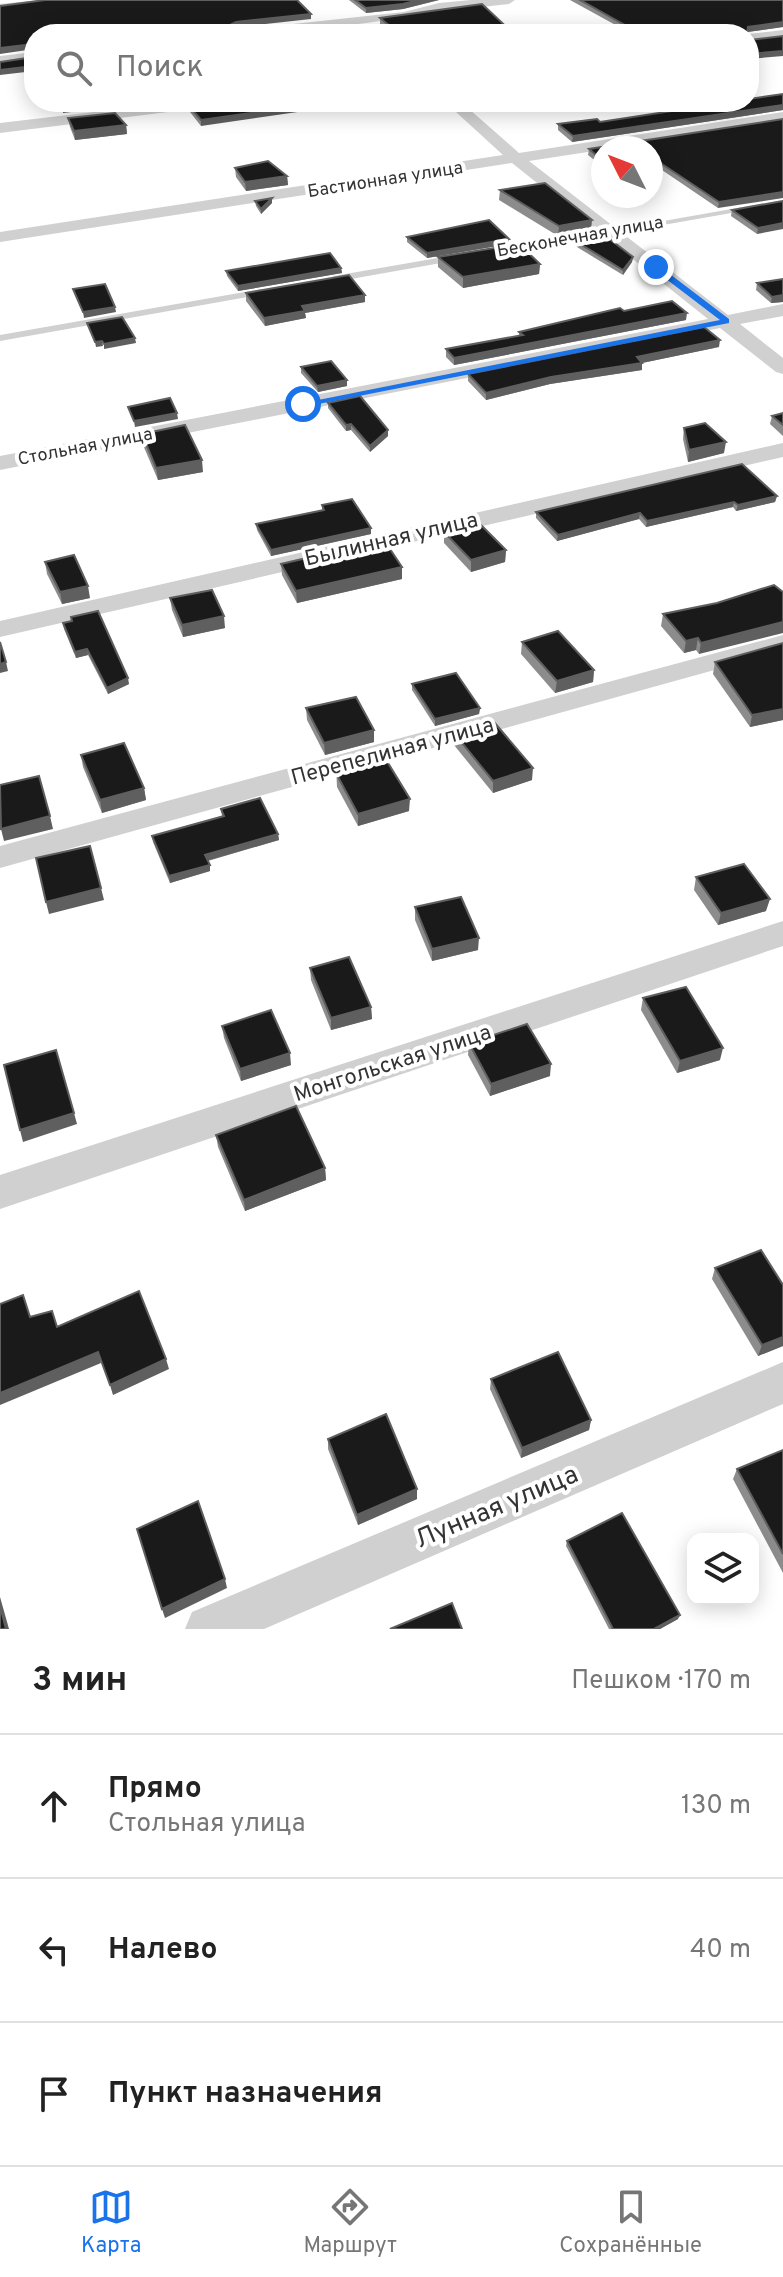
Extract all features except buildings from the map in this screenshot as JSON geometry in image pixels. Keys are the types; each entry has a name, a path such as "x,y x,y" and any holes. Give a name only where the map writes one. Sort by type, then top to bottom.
{"street":[{"path":"384,0 404,16"},
{"path":"330,24 509,0"},
{"path":"759,37 783,34"},
{"path":"0,60 24,57"},
{"path":"0,128 133,112"},
{"path":"463,112 517,159 783,368"},
{"name":"Бастионная улица","path":"0,237 776,118"},
{"name":"Стольная улица","path":"0,463 783,310"},
{"name":"Былинная улица","path":"0,629 783,450"},
{"name":"Перепелиная улица","path":"0,857 783,643"},
{"name":"Монгольская улица","path":"0,1192 783,933"},
{"name":"Лунная улица","path":"209,1629 783,1383"}],"lane":[{"path":"0,6 57,0"},
{"name":"Бесконечная улица","path":"484,253 783,202"},
{"name":"Бесконечная улица","path":"329,280 469,256"},
{"path":"0,338 267,291"}],"route":[{"path":"303,404 726,321 656,267"}]}
